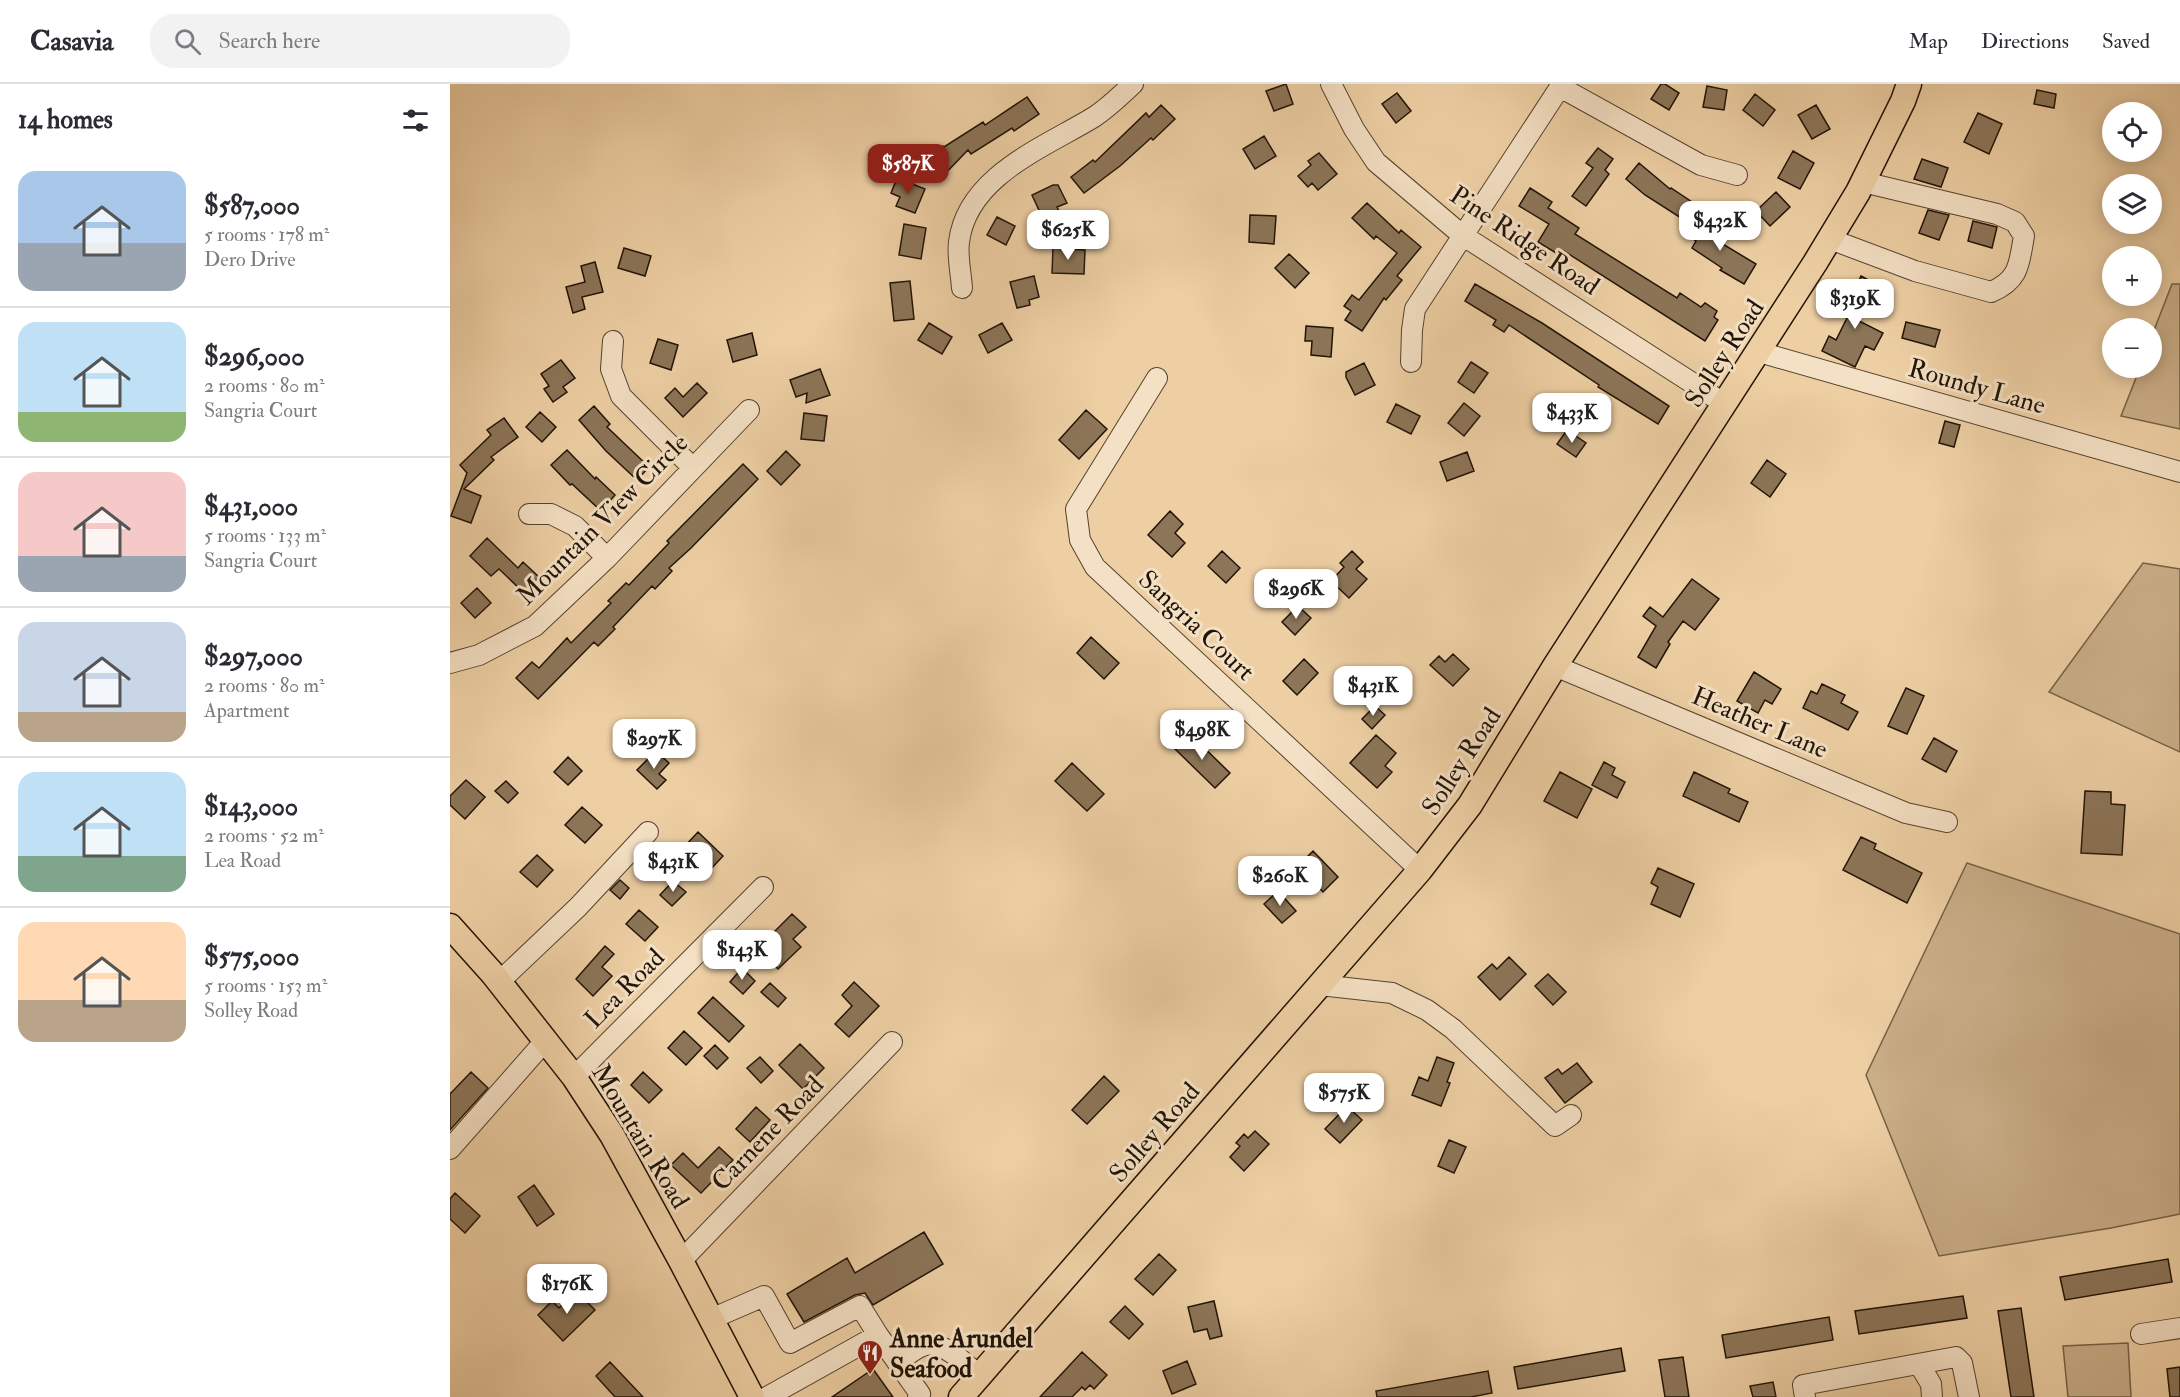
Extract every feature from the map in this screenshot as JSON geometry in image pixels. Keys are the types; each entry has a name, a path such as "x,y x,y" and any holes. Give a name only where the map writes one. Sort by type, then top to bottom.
{"main road":[{"name":"Solley Road","path":"961,1397 1420,870 1470,805 1555,666 1830,239 1863,182 1910,84"},
{"name":"Mountain Road","path":"450,926 499,982 574,1077 612,1135 752,1397"}],"street":[{"path":"962,288 959,242 970,208 985,187 1024,157 1097,115 1133,84"},
{"name":"Pine Ridge Road","path":"1331,84 1354,129 1376,162 1462,235 1725,404"},
{"path":"1411,362 1415,309 1561,85 1701,165 1737,175"},
{"path":"1830,239 1915,271 1991,292 2002,287 2018,270 2024,236 2015,222 1997,214 1863,182"},
{"path":"613,341 611,369 621,396 693,468"},
{"name":"Roundy Lane","path":"1759,352 2180,472"},
{"name":"Sangria Court","path":"1157,378 1076,509 1080,540 1095,567 1420,870"},
{"name":"Mountain View Circle","path":"450,663 479,655 535,626 607,558 749,410"},
{"path":"529,514 551,514 575,526 607,558"},
{"name":"Heather Lane","path":"1555,666 1906,813 1947,822"},
{"path":"499,982 578,907 648,832"},
{"name":"Lea Road","path":"574,1077 763,887"},
{"path":"1320,985 1392,993 1415,1003 1453,1029 1555,1126 1571,1115"},
{"path":"450,1149 545,1041"},
{"name":"Carnene Road","path":"681,1261 892,1042"},
{"path":"711,1319 764,1296 790,1343 860,1306 920,1394 918,1397"},
{"path":"2140,1334 2180,1328"},
{"path":"767,1397 878,1335"},
{"path":"897,1362 924,1345 933,1344 955,1354 980,1376"},
{"path":"1805,1397 1803,1385 1958,1358 1962,1363 1969,1397"},
{"path":"1919,1364 1930,1384 1932,1397"}],"shaded area":[{"path":"2172,284 2180,284 2180,429 2121,416 2136,378 2162,378 2162,318 2159,318"},
{"path":"2143,563 2180,569 2180,752 2049,692"},
{"path":"1967,863 2180,934 2180,1214 2111,1228 1939,1256 1866,1075"},
{"path":"2128,1343 2131,1397 2068,1397 2063,1346"}],"building":[{"path":"1286,84 1293,104 1274,111 1266,91"},
{"path":"1661,84 1679,93 1669,110 1651,99"},
{"path":"1707,86 1727,90 1724,110 1703,107"},
{"path":"2037,90 2056,94 2054,108 2034,104"},
{"path":"1397,93 1411,111 1396,123 1382,104"},
{"path":"1755,94 1775,110 1763,126 1743,110"},
{"path":"1027,97 1039,114 1014,131 1012,128 971,154 968,150 939,180 924,166 943,146 983,122 985,125"},
{"path":"1161,105 1175,119 1153,140 1151,138 1120,166 1084,193 1071,177 1093,160 1095,162 1146,113 1149,117"},
{"path":"1816,105 1830,129 1812,139 1798,115"},
{"path":"1978,113 2002,124 1989,154 1964,142"},
{"path":"1264,136 1276,156 1255,169 1243,149"},
{"path":"1598,148 1613,159 1605,170 1609,174 1586,206 1572,196 1593,168 1586,163"},
{"path":"1793,151 1814,163 1800,189 1778,178"},
{"path":"1319,153 1337,174 1318,190 1312,183 1308,187 1298,176 1311,165 1308,161"},
{"path":"1922,159 1948,168 1941,187 1914,179"},
{"path":"1639,163 1670,189 1692,202 1681,218 1645,195 1626,179"},
{"path":"897,178 925,189 915,213 896,206 900,197 891,193"},
{"path":"1058,185 1067,203 1057,207 1060,213 1044,221 1032,195"},
{"path":"1530,188 1552,202 1548,208 1579,228 1575,234 1677,298 1680,293 1701,307 1705,303 1717,311 1714,317 1718,320 1705,341 1564,251 1561,256 1538,242 1549,224 1519,206"},
{"path":"1776,192 1790,207 1770,226 1756,211"},
{"path":"1367,203 1399,233 1401,230 1421,247 1397,276 1402,280 1386,300 1384,298 1362,331 1345,320 1351,311 1344,306 1352,295 1359,300 1397,253 1376,236 1374,239 1352,218"},
{"path":"1928,210 1949,215 1939,240 1919,233"},
{"path":"1250,215 1276,216 1274,244 1249,242"},
{"path":"997,217 1015,226 1006,245 987,235"},
{"path":"1699,217 1721,232 1716,240 1756,264 1744,284 1720,270 1722,268 1692,248 1696,241 1688,235"},
{"path":"1973,221 1997,227 1992,248 1968,241"},
{"path":"904,224 926,228 921,259 899,255"},
{"path":"624,248 651,256 645,276 618,268"},
{"path":"1053,248 1085,250 1084,274 1052,273"},
{"path":"1289,254 1309,273 1295,288 1275,268"},
{"path":"595,262 603,292 582,297 585,309 573,313 566,287 585,282 581,266"},
{"path":"1034,276 1039,297 1029,300 1030,305 1017,308 1010,282"},
{"path":"1861,276 1876,284 1857,320 1883,333 1874,350 1865,346 1855,367 1822,351 1829,336 1836,340 1857,298 1852,295"},
{"path":"910,281 914,319 894,321 890,283"},
{"path":"1475,284 1542,323 1669,406 1658,424 1598,387 1599,385 1509,325 1504,332 1493,325 1496,320 1465,301"},
{"path":"1906,322 1940,330 1935,347 1902,338"},
{"path":"929,323 952,337 942,354 918,340"},
{"path":"1002,323 1012,340 988,353 979,335"},
{"path":"1306,326 1333,328 1331,357 1311,355 1312,341 1305,341"},
{"path":"752,333 757,355 733,362 727,340"},
{"path":"658,339 678,345 671,370 650,363"},
{"path":"561,360 575,378 563,387 567,392 553,402 544,389 549,386 541,374"},
{"path":"1471,362 1488,373 1474,393 1458,382"},
{"path":"1364,363 1375,385 1355,395 1346,377 1346,372"},
{"path":"820,369 830,395 806,403 807,393 796,397 790,380"},
{"path":"697,383 707,393 683,417 665,398 675,388 683,397"},
{"path":"1464,403 1480,416 1464,436 1448,423"},
{"path":"1396,404 1420,416 1411,434 1387,422"},
{"path":"594,406 610,424 607,427 649,467 637,480 606,451 579,420"},
{"path":"1086,410 1107,429 1079,459 1059,440"},
{"path":"540,412 556,427 542,442 526,427"},
{"path":"804,413 827,416 824,441 801,439"},
{"path":"504,418 518,437 491,457 494,460 464,489 481,496 471,523 451,516 467,473 460,465 491,435 487,430"},
{"path":"1945,421 1960,425 1954,447 1939,443"},
{"path":"1567,430 1586,443 1576,457 1557,444"},
{"path":"567,450 595,479 596,477 615,495 601,511 572,484 570,485 551,465"},
{"path":"786,451 800,465 781,485 767,471"},
{"path":"1467,452 1474,471 1447,481 1440,462"},
{"path":"1767,460 1786,474 1770,497 1751,483"},
{"path":"743,464 758,479 669,568 672,571 655,589 652,586 598,646 594,642 538,699 516,678 532,662 539,668 567,638 571,643 611,603 608,601 626,583 629,585 669,543 667,541"},
{"path":"1170,511 1183,524 1175,533 1185,543 1172,557 1148,535"},
{"path":"487,538 518,568 523,562 539,577 524,593 499,569 491,576 470,556"},
{"path":"1222,551 1240,568 1226,583 1208,566"},
{"path":"1352,551 1363,562 1356,569 1367,579 1349,598 1331,581 1344,567 1340,563"},
{"path":"1692,579 1719,599 1695,630 1683,621 1668,642 1670,644 1656,668 1638,657 1656,626 1643,616 1650,607 1663,617"},
{"path":"477,588 491,603 475,618 461,603"},
{"path":"1298,606 1311,618 1295,635 1282,622"},
{"path":"1091,637 1119,663 1104,679 1077,653"},
{"path":"1453,654 1469,669 1453,686 1430,665 1439,656 1445,662"},
{"path":"1304,659 1318,673 1297,695 1283,681"},
{"path":"1754,672 1781,689 1772,704 1765,700 1758,713 1737,701"},
{"path":"1822,684 1845,695 1841,703 1858,712 1848,730 1803,708 1811,691 1817,694"},
{"path":"1906,688 1924,696 1907,734 1888,726"},
{"path":"1375,706 1385,715 1372,729 1362,719"},
{"path":"1189,733 1230,773 1215,788 1174,748"},
{"path":"1376,735 1396,753 1385,766 1392,772 1377,788 1350,763"},
{"path":"1934,738 1957,751 1946,772 1922,759"},
{"path":"656,751 669,763 659,774 666,780 657,789 637,770"},
{"path":"568,757 582,771 568,785 554,772"},
{"path":"1604,762 1615,768 1612,775 1625,782 1617,798 1592,785"},
{"path":"1072,763 1104,794 1087,811 1055,781"},
{"path":"1560,772 1592,789 1577,818 1544,801"},
{"path":"1694,772 1730,789 1728,793 1748,802 1739,822 1683,796"},
{"path":"466,780 485,797 465,819 450,805 450,796"},
{"path":"506,781 518,793 508,803 495,791"},
{"path":"2085,791 2111,792 2111,804 2125,805 2122,855 2081,853"},
{"path":"582,807 602,825 585,843 565,825"},
{"path":"698,832 723,856 709,871 684,847"},
{"path":"1861,837 1876,844 1874,849 1922,873 1907,903 1843,870"},
{"path":"1313,851 1338,877 1323,892 1298,866"},
{"path":"663,853 673,862 664,873 654,863"},
{"path":"537,855 553,870 537,887 520,872"},
{"path":"1288,862 1299,875 1284,887 1274,875"},
{"path":"1658,868 1694,884 1680,917 1651,904 1658,887 1651,883"},
{"path":"620,880 629,888 620,899 610,890"},
{"path":"673,881 686,892 672,906 660,895"},
{"path":"1278,891 1296,911 1282,923 1264,904"},
{"path":"639,910 658,927 645,941 626,924"},
{"path":"792,914 806,927 793,939 801,947 778,969 758,948"},
{"path":"605,946 614,954 602,967 612,976 593,996 576,979"},
{"path":"1509,957 1526,974 1500,1000 1478,977 1492,964 1497,969"},
{"path":"742,968 755,981 743,994 730,982"},
{"path":"1548,974 1566,992 1553,1005 1535,986"},
{"path":"854,982 879,1006 849,1037 835,1024 852,1006 842,995"},
{"path":"770,983 786,998 778,1007 761,992"},
{"path":"713,997 744,1026 729,1042 698,1013"},
{"path":"684,1031 702,1048 686,1065 668,1048"},
{"path":"800,1044 824,1068 803,1089 779,1065"},
{"path":"715,1045 728,1058 717,1069 704,1056"},
{"path":"760,1057 773,1071 761,1083 747,1068"},
{"path":"1437,1057 1454,1063 1447,1082 1450,1083 1441,1106 1412,1095 1419,1077 1428,1081"},
{"path":"1577,1063 1592,1082 1565,1103 1545,1078 1558,1069 1562,1074"},
{"path":"471,1072 488,1088 450,1130 450,1094"},
{"path":"643,1072 662,1090 649,1103 631,1085"},
{"path":"1104,1076 1119,1091 1087,1124 1072,1110"},
{"path":"1347,1106 1362,1120 1340,1143 1325,1129"},
{"path":"756,1107 770,1120 750,1142 736,1129"},
{"path":"1255,1131 1269,1144 1244,1171 1230,1157 1240,1146 1236,1143 1244,1134 1248,1138"},
{"path":"1449,1140 1466,1147 1454,1173 1438,1166"},
{"path":"719,1147 733,1160 701,1193 671,1165 683,1153 698,1168"},
{"path":"534,1185 554,1214 537,1226 518,1197"},
{"path":"455,1193 480,1216 465,1233 450,1219 450,1199"},
{"path":"924,1232 943,1264 873,1305 865,1293 855,1295 804,1322 787,1294 847,1258 855,1273"},
{"path":"1159,1254 1176,1270 1153,1295 1135,1279"},
{"path":"2168,1259 2172,1282 2065,1300 2060,1277"},
{"path":"576,1291 595,1310 563,1341 538,1315 552,1301 559,1308"},
{"path":"1963,1296 1967,1318 1859,1334 1855,1311"},
{"path":"1214,1301 1222,1336 1210,1339 1207,1329 1194,1332 1188,1307"},
{"path":"1125,1306 1143,1324 1129,1339 1110,1322"},
{"path":"2021,1308 2034,1397 2011,1397 1998,1311"},
{"path":"1829,1317 1833,1340 1726,1358 1722,1335"},
{"path":"1621,1348 1625,1371 1518,1389 1514,1367"},
{"path":"1082,1352 1107,1375 1094,1389 1090,1385 1085,1390 1082,1387 1072,1397 1040,1397"},
{"path":"1683,1357 1689,1397 1665,1397 1659,1360"},
{"path":"1187,1361 1196,1384 1172,1394 1163,1371"},
{"path":"610,1362 643,1397 615,1397 596,1376"},
{"path":"2180,1367 2180,1397 2170,1397 2167,1369"},
{"name":"Anne Arundel Seafood","path":"873,1369 893,1397 832,1397"},
{"path":"1488,1371 1492,1393 1471,1397 1377,1397 1376,1391"},
{"path":"1773,1382 1776,1397 1753,1397 1750,1386"}],"place":[{"name":"Anne Arundel Seafood","path":"870,1376"}]}
